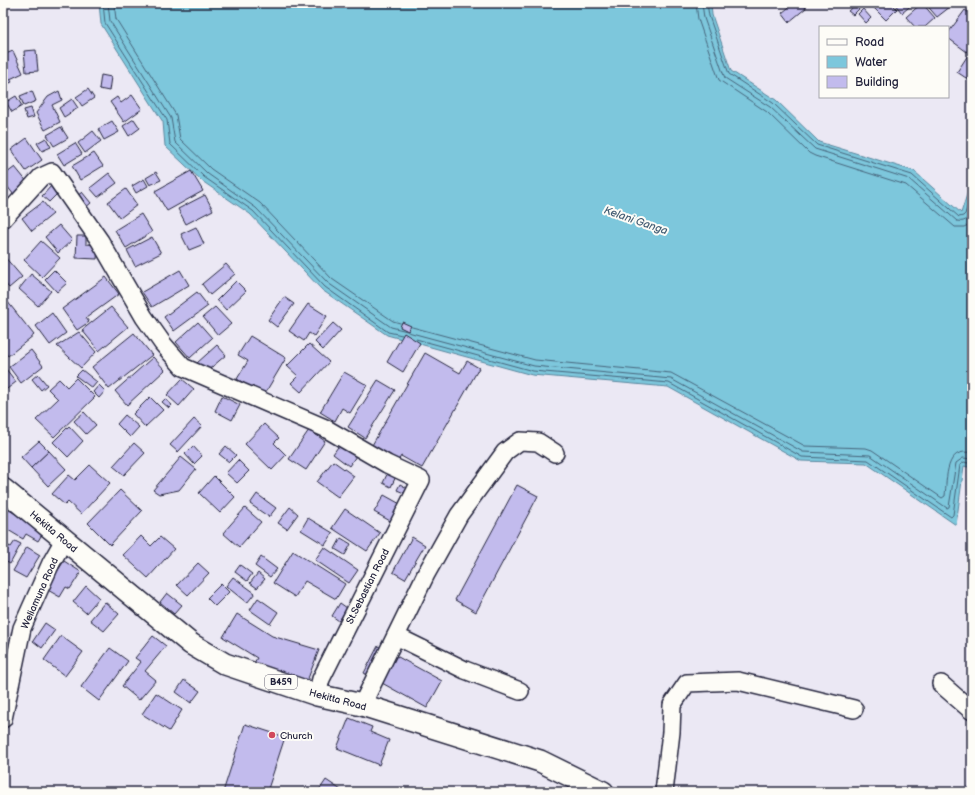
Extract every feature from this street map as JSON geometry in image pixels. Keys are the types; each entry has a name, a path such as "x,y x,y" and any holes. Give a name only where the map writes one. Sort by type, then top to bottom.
{"main road":[{"name":"Hekitta Road","path":"3,489 191,644 225,664 317,695 362,705 540,761 604,792"}],"street":[{"name":"St.Sebastian Road","path":"3,219 41,176 52,172 100,242 144,317 163,344 183,367 325,428 387,464 421,480 321,679 317,695"},
{"path":"362,705 426,574 458,515 505,452 520,441 538,442 555,453"},
{"name":"Weliamuna Road","path":"3,719 22,628 51,564 64,540"},
{"path":"396,636 465,670 520,691"},
{"path":"664,792 671,732 672,705 687,683 738,681 854,709"},
{"path":"942,684 972,711"}],"water":[{"name":"Kelani Ganga","path":"99,3 711,3 712,15 731,71 776,100 819,142 914,171 961,213 972,179 972,468 964,466 956,525 866,463 801,461 668,387 532,375 387,335 322,290 250,214 202,181 165,146 163,122 101,24"}],"building":[{"path":"794,3 803,3 806,8 789,22 782,13"},
{"path":"857,3 861,7 853,15 848,11"},
{"path":"869,3 891,3 897,9 886,20"},
{"path":"894,3 914,3 902,13"},
{"path":"922,3 935,18 926,26 914,26 906,17"},
{"path":"925,3 955,3 937,17"},
{"path":"863,9 871,18 866,23 858,14"},
{"path":"965,10 972,15 972,45 967,52 949,39 949,32"},
{"path":"972,49 972,76 969,80 957,72"},
{"path":"36,50 38,71 26,72 24,51"},
{"path":"13,51 23,73 10,79 12,82 5,85 3,80 3,55"},
{"path":"101,75 111,77 109,91 99,89"},
{"path":"88,89 94,98 82,106 76,97"},
{"path":"32,91 36,101 24,106 20,96"},
{"path":"59,91 62,100 52,105 60,122 45,130 36,113 48,97"},
{"path":"132,95 142,109 124,122 110,102 117,97 121,103"},
{"path":"16,96 22,106 12,112 6,102"},
{"path":"72,99 78,108 64,117 59,108"},
{"path":"31,108 34,117 27,119 24,110"},
{"path":"134,119 140,128 129,136 123,126"},
{"path":"112,121 119,132 104,140 98,129"},
{"path":"61,127 68,138 54,146 47,135"},
{"path":"93,131 101,141 85,153 78,143"},
{"path":"27,138 42,160 26,171 11,150"},
{"path":"46,138 51,147 42,151 37,143"},
{"path":"75,143 82,154 64,165 57,154"},
{"path":"94,153 103,166 80,180 72,166"},
{"path":"15,167 28,183 14,195 3,181 3,176"},
{"path":"191,171 203,191 167,211 155,191"},
{"path":"156,172 161,180 150,185 146,178"},
{"path":"109,173 117,183 98,197 90,188"},
{"path":"144,179 148,186 136,193 132,186"},
{"path":"52,185 59,192 49,202 42,196"},
{"path":"126,189 137,205 120,218 108,202"},
{"path":"82,192 91,203 85,208 76,197"},
{"path":"3,193 10,201 3,207"},
{"path":"205,195 213,210 186,224 178,209"},
{"path":"43,202 53,214 32,231 22,218"},
{"path":"141,214 152,232 126,248 115,230"},
{"path":"59,225 72,240 58,253 45,237"},
{"path":"196,227 204,244 189,250 181,234"},
{"path":"77,236 86,236 86,244 98,245 97,259 76,258"},
{"path":"152,237 161,253 135,266 127,250"},
{"path":"41,241 60,258 42,277 24,260"},
{"path":"3,255 22,277 9,288 3,281"},
{"path":"226,264 235,274 210,295 202,284"},
{"path":"54,270 67,283 57,292 45,279"},
{"path":"180,270 189,285 152,307 142,292"},
{"path":"31,274 51,291 38,306 19,289"},
{"path":"106,277 119,294 86,318 89,322 77,330 62,309"},
{"path":"236,281 246,291 226,310 217,300"},
{"path":"197,292 208,306 174,331 164,317"},
{"path":"3,296 34,335 8,356 3,350"},
{"path":"284,297 294,304 277,327 268,320"},
{"path":"308,304 327,316 314,336 309,333 304,341 289,331"},
{"path":"111,307 128,327 99,351 82,330"},
{"path":"215,307 231,324 218,335 203,317"},
{"path":"52,313 66,333 50,345 36,326"},
{"path":"198,322 212,338 190,358 176,342"},
{"path":"402,322 411,326 408,331 400,327"},
{"path":"333,323 341,330 323,350 315,342"},
{"path":"79,332 96,352 81,368 57,346"},
{"path":"134,333 152,355 109,389 92,367"},
{"path":"404,333 420,343 403,372 387,362"},
{"path":"250,336 286,358 264,395 237,379 248,361 238,355"},
{"path":"309,344 329,362 301,392 291,383 298,376 287,366"},
{"path":"217,345 226,355 206,372 197,363"},
{"path":"31,350 43,366 21,383 9,367"},
{"path":"425,353 460,373 467,361 479,368 422,468 401,456 397,463 371,447"},
{"path":"153,357 165,370 127,405 115,391"},
{"path":"6,369 16,382 3,392 3,372"},
{"path":"82,370 97,382 92,388 76,376"},
{"path":"344,372 367,385 350,413 342,408 335,421 320,412"},
{"path":"38,374 47,385 41,390 32,379"},
{"path":"76,378 95,397 54,437 36,420 58,399 48,389 59,379 67,387"},
{"path":"182,379 194,389 179,406 167,395"},
{"path":"378,380 395,390 365,438 348,427"},
{"path":"99,385 105,391 99,398 93,392"},
{"path":"222,396 240,405 232,420 215,411"},
{"path":"150,397 163,410 145,427 133,414"},
{"path":"165,399 172,405 169,408 162,402"},
{"path":"84,412 96,425 86,434 74,421"},
{"path":"125,415 139,427 130,437 117,424"},
{"path":"194,419 202,426 178,452 170,445"},
{"path":"264,424 279,438 274,443 286,455 272,470 245,444"},
{"path":"69,426 83,441 68,457 53,442"},
{"path":"309,430 325,441 306,470 289,459"},
{"path":"39,441 49,451 31,468 21,457"},
{"path":"134,443 145,453 124,475 113,466"},
{"path":"340,444 356,456 349,466 333,454"},
{"path":"193,446 202,456 194,464 185,454"},
{"path":"226,446 236,455 229,462 219,454"},
{"path":"49,451 66,469 48,486 31,468"},
{"path":"181,457 196,469 179,490 159,494 153,490"},
{"path":"238,460 249,471 237,483 226,473"},
{"path":"333,461 354,476 338,497 317,482"},
{"path":"90,465 110,483 81,514 68,502 65,505 52,494 69,475 75,480"},
{"path":"389,470 397,474 391,487 383,483"},
{"path":"214,476 235,497 220,513 199,493"},
{"path":"400,484 407,488 404,493 397,490"},
{"path":"517,485 538,496 476,612 455,600"},
{"path":"120,490 142,511 110,545 88,523"},
{"path":"257,494 276,508 269,517 250,504"},
{"path":"384,495 402,505 392,522 374,512"},
{"path":"290,507 298,514 287,529 278,523"},
{"path":"245,508 261,522 239,547 223,533"},
{"path":"345,509 380,533 367,551 332,528"},
{"path":"9,510 44,531 38,541 26,534 23,539 3,527 3,520"},
{"path":"308,518 333,533 325,545 301,530"},
{"path":"141,536 151,546 160,537 174,549 148,578 123,555"},
{"path":"412,537 425,545 405,579 393,572"},
{"path":"341,538 351,544 345,555 335,549"},
{"path":"15,541 21,544 10,564 3,560 3,558 9,546 11,547"},
{"path":"27,547 40,555 26,578 13,571"},
{"path":"324,547 358,570 349,583 315,560"},
{"path":"293,551 345,584 336,599 305,581 295,597 273,583"},
{"path":"261,557 277,569 270,577 255,566"},
{"path":"64,561 81,572 70,589 66,587 60,597 46,589"},
{"path":"198,563 209,573 188,595 177,585"},
{"path":"240,565 252,574 247,581 235,572"},
{"path":"258,573 265,579 257,588 250,583"},
{"path":"233,577 255,593 247,603 226,586"},
{"path":"221,584 229,592 215,606 207,598"},
{"path":"86,586 99,598 86,613 73,602"},
{"path":"167,593 182,605 174,614 160,602"},
{"path":"258,598 278,612 270,624 250,610"},
{"path":"105,602 119,614 104,631 90,620"},
{"path":"340,603 347,608 339,621 332,616"},
{"path":"237,614 272,636 319,650 307,681 254,663 257,658 223,637"},
{"path":"45,623 55,630 42,648 33,641"},
{"path":"61,636 83,652 65,676 44,660"},
{"path":"153,636 166,646 145,671 156,680 139,700 122,686 141,662 135,658"},
{"path":"378,646 442,681 427,708 364,673"},
{"path":"110,648 128,661 99,701 81,687"},
{"path":"184,680 200,691 191,703 176,692"},
{"path":"156,693 182,710 169,731 142,714"},
{"path":"349,718 372,727 370,732 389,740 379,765 337,748"},
{"path":"245,724 285,737 267,792 223,792"},
{"path":"326,780 344,792 318,792"}],"place":[{"name":"Church","path":"272,735"}]}
